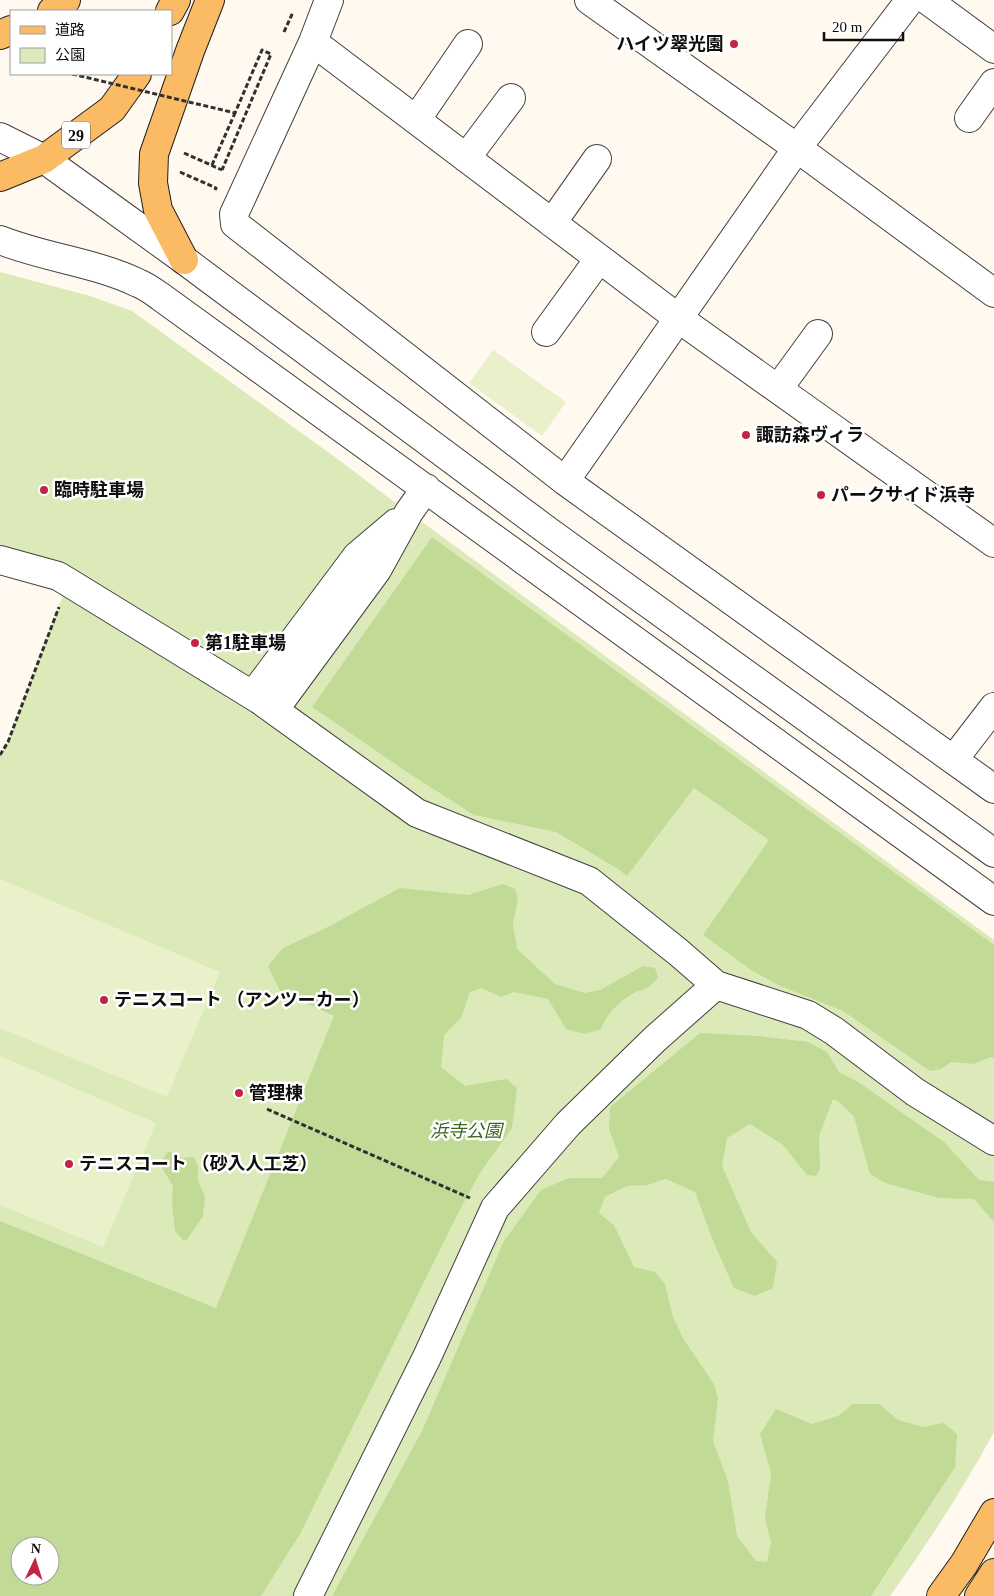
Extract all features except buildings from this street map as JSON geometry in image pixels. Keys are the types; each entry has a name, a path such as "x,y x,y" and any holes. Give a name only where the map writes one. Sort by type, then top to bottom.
{"main road":[{"path":"53,10 66,0"},
{"path":"185,261 158,210 153,183 154,154 210,0"},
{"name":"29","path":"0,177 44,159 112,109 136,75"},
{"path":"941,1596 964,1564 994,1513"},
{"path":"979,1596 994,1573"}],"street":[{"path":"329,0 313,42 234,214 235,224 565,481 994,789"},
{"path":"589,0 797,148 994,293"},
{"path":"565,481 797,148 910,0"},
{"path":"927,0 994,49"},
{"path":"313,42 678,318 994,543"},
{"path":"416,120 468,44"},
{"path":"969,118 994,83"},
{"path":"466,158 511,98"},
{"path":"0,137 44,159 185,261 548,531 994,853"},
{"path":"552,222 597,159"},
{"path":"0,240 102,269 138,283 162,297 994,900"},
{"path":"546,332 599,259"},
{"path":"778,389 818,334"},
{"path":"263,703 377,570 409,512 426,488"},
{"path":"0,560 58,576 68,582 263,703 418,814 589,881 716,985 808,1015 834,1031 915,1092 994,1141"},
{"path":"954,759 994,707"},
{"path":"308,1596 428,1356 495,1208 568,1124 655,1039 716,985"}],"path":[{"path":"284,32 294,9"},
{"path":"181,152 222,170 271,54 262,50 212,165"},
{"path":"76,75 235,113"},
{"path":"174,169 216,188 210,202 234,214"},
{"path":"0,754 8,742 68,582"},
{"path":"267,1109 495,1208"}],"green space":[{"name":"浜寺公園","path":"0,272 90,296 132,311 339,460 994,940 994,1432 945,1516 890,1596 0,1596 0,755 8,742 68,582 0,560"},
{"path":"493,350 566,402 542,436 469,383"},
{"path":"432,537 994,945 994,1058 991,1057 973,1064 951,1062 941,1069 930,1071 843,1011 778,985 751,970 703,935 769,840 694,788 627,876 556,832 474,815 312,707"},
{"name":"テニスコート （アンツーカー）","path":"0,879 220,972 167,1097 0,1028"},
{"path":"503,884 515,889 518,899 513,924 517,949 555,984 585,993 600,990 643,966 655,968 658,977 651,985 634,993 616,1006 601,1029 585,1034 566,1029 548,999 514,992 501,997 481,988 470,992 461,1018 444,1035 441,1067 465,1086 506,1079 517,1088 512,1128 480,1173 456,1217 300,1534 261,1596 0,1596 0,1221 216,1308 334,1016 280,991 268,966 283,948 324,929 400,888 468,895"},
{"path":"700,1033 758,1036 808,1042 827,1052 839,1072 858,1082 944,1142 979,1180 994,1182 994,1222 974,1199 939,1198 885,1183 870,1174 854,1117 838,1101 833,1099 819,1136 820,1169 816,1176 807,1175 782,1144 750,1124 727,1138 722,1166 751,1232 777,1262 773,1288 755,1296 734,1288 714,1243 695,1192 666,1179 647,1185 627,1186 605,1197 599,1213 614,1225 634,1267 655,1272 665,1284 673,1317 684,1340 714,1384 718,1399 713,1441 728,1481 737,1536 756,1561 767,1562 771,1542 765,1519 771,1473 760,1434 776,1409 812,1424 838,1416 853,1404 879,1404 898,1420 923,1427 943,1423 957,1434 955,1467 871,1596 332,1596 422,1431 504,1241 541,1190 569,1178 602,1178 619,1157 609,1129 610,1107"},
{"name":"テニスコート （砂入人工芝）","path":"0,1056 156,1123 103,1247 0,1205"},
{"path":"169,1151 182,1158 194,1157 198,1167 198,1180 205,1197 203,1216 187,1240 183,1240 175,1231 172,1203 173,1186 159,1163"}],"place":[{"name":"ハイツ翠光園","path":"734,44"},
{"name":"諏訪森ヴィラ","path":"746,435"},
{"name":"臨時駐車場","path":"44,490"},
{"name":"パークサイド浜寺","path":"821,495"},
{"name":"第1駐車場","path":"195,643"},
{"name":"テニスコート （アンツーカー）","path":"104,1000"},
{"name":"管理棟","path":"239,1093"},
{"name":"テニスコート （砂入人工芝）","path":"69,1164"}]}
